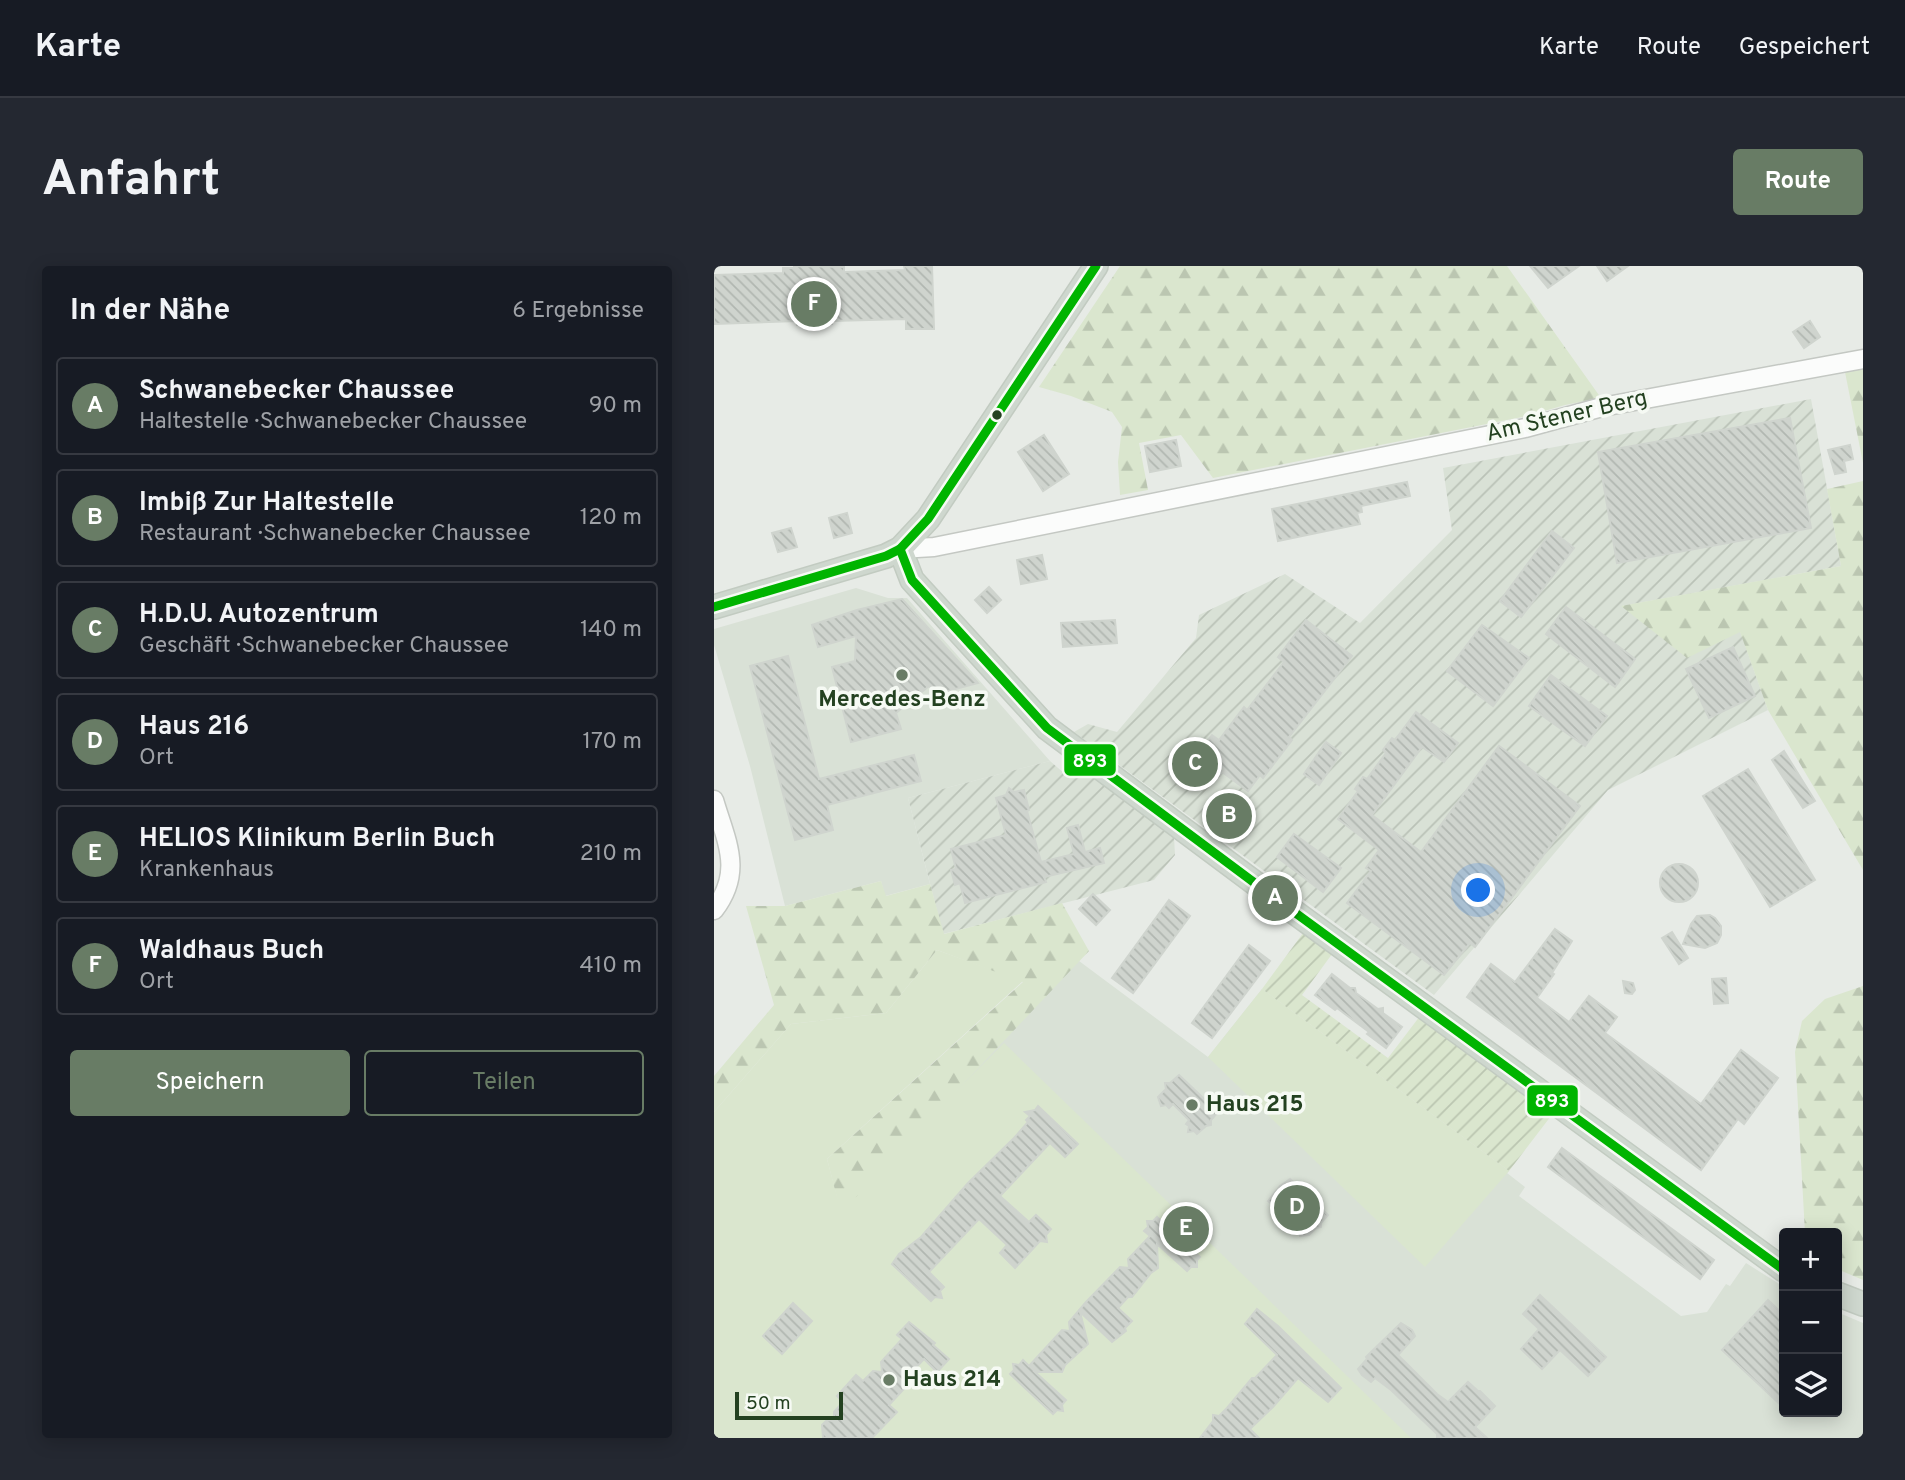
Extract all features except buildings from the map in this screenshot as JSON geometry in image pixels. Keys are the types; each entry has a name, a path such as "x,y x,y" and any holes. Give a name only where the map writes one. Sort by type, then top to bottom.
{"main road":[{"path":"714,607 866,564 900,549 928,519 1096,266"},
{"path":"900,549 912,580 1047,728 1284,905 1779,1266"},
{"path":"1842,1296 1863,1304"}],"street":[{"name":"Am Stener Berg","path":"900,549 934,547 1525,428 1602,407 1863,359"},
{"path":"714,800 732,867 723,895 714,909"}],"shaded area":[{"path":"1811,399 1841,566 1622,606 1740,631 1768,710 1608,790 1434,995 1074,732 1088,724 1117,732 1196,638 1199,615 1285,574 1360,623 1452,530 1443,468"},
{"path":"856,588 888,598 907,598 1050,761 908,798 930,884 885,896 881,881 785,906 750,766 714,645 714,629"},
{"path":"1050,761 1065,774 1078,765 1174,837 1175,855 1154,880 943,934 908,798"},
{"path":"1071,955 1208,1057 1262,989 1509,1171 1507,1173 1525,1187 1519,1196 1681,1316 1707,1312 1726,1284 1730,1286 1746,1263 1779,1284 1779,1417 1842,1417 1842,1314 1863,1323 1863,1438 714,1438 714,1327"}],"green space":[{"path":"1120,266 1507,266 1601,398 1527,416 1213,478 1181,435 1139,443 1148,490 1120,495 1118,462 1122,427 1112,412 1039,387"},
{"path":"1863,369 1863,463 1845,372"},
{"path":"1863,481 1863,870 1768,710 1740,632 1687,658 1621,606 1841,566 1827,489"},
{"path":"881,881 886,896 930,884 944,934 1062,903 1089,951 841,1213 827,1159 1023,982 937,950 886,1013 791,1024 714,1112 714,1076 774,1005 746,906 785,906"},
{"path":"1306,929 1335,950 1302,995 1388,1058 1420,1016 1551,1116 1509,1171 1262,989"},
{"path":"937,950 1023,981 827,1159 840,1207 1004,1043 1411,1438 714,1438 714,1112 791,1024 886,1013"},
{"path":"1863,986 1863,1280 1842,1271 1842,1228 1805,1228 1795,1052 1802,1021 1825,999"},
{"path":"1262,989 1509,1171 1425,1267 1208,1057"}],"transit line":[{"name":"893","path":"714,607 886,556 900,549 928,519 1096,266"},
{"name":"893","path":"900,549 912,580 1047,728 1779,1266"}],"place":[{"name":"Waldhaus Buch","path":"814,304"},
{"name":"Mercedes-Benz","path":"902,675"},
{"name":"H.D.U. Autozentrum","path":"1195,764"},
{"name":"Imbiß Zur Haltestelle","path":"1229,816"},
{"name":"Schwanebecker Chaussee","path":"1275,898"},
{"name":"Haus 215","path":"1192,1105"},
{"name":"Haus 216","path":"1297,1208"},
{"name":"HELIOS Klinikum Berlin Buch","path":"1186,1229"},
{"name":"Haus 214","path":"889,1380"}]}
